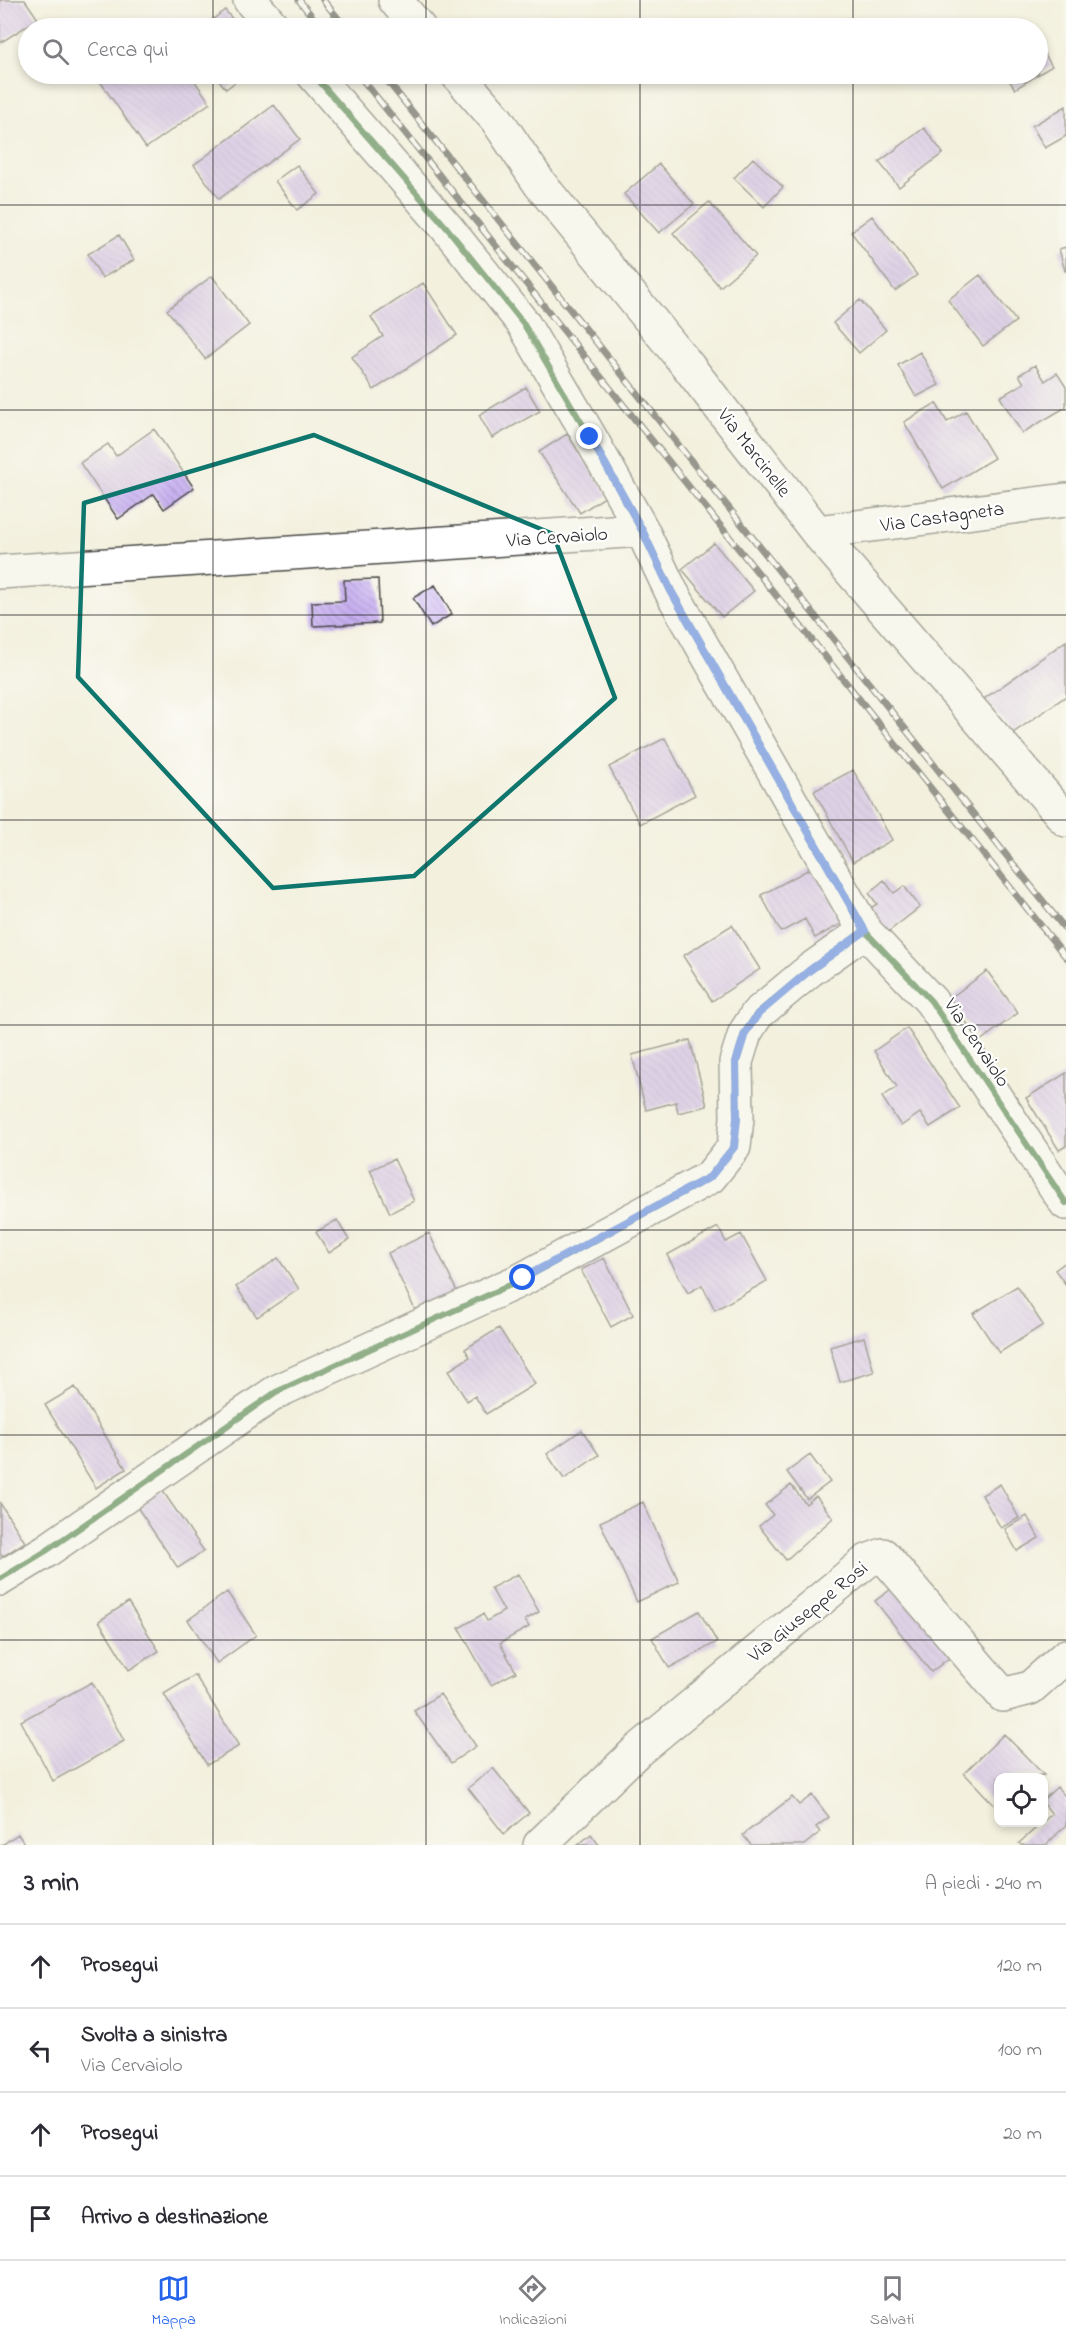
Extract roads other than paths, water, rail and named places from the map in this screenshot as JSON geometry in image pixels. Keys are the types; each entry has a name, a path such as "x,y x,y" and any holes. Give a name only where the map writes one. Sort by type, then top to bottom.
{"street":[{"path":"250,0 265,18"},
{"path":"395,0 410,18"},
{"path":"322,84 447,228 523,323 642,530"},
{"name":"Via Marcinelle","path":"466,84 497,120 540,184 817,532 1066,820"},
{"name":"Via Castagneta","path":"817,532 1066,500"},
{"name":"Via Cervaiolo","path":"0,572 642,530 671,591 865,931 931,1001 1066,1203"},
{"path":"0,1579 46,1551 276,1392 523,1278 710,1177 734,1147 737,1118 736,1062 745,1033 758,1014 810,970 865,931"},
{"name":"Via Giuseppe Rosi","path":"540,1845 636,1752 867,1561 884,1555 1003,1695 1030,1688 1066,1656"}],"railway":[{"path":"299,0 313,18"},
{"path":"323,0 338,18"},
{"path":"366,84 1066,957"},
{"path":"390,84 1066,930"}]}
